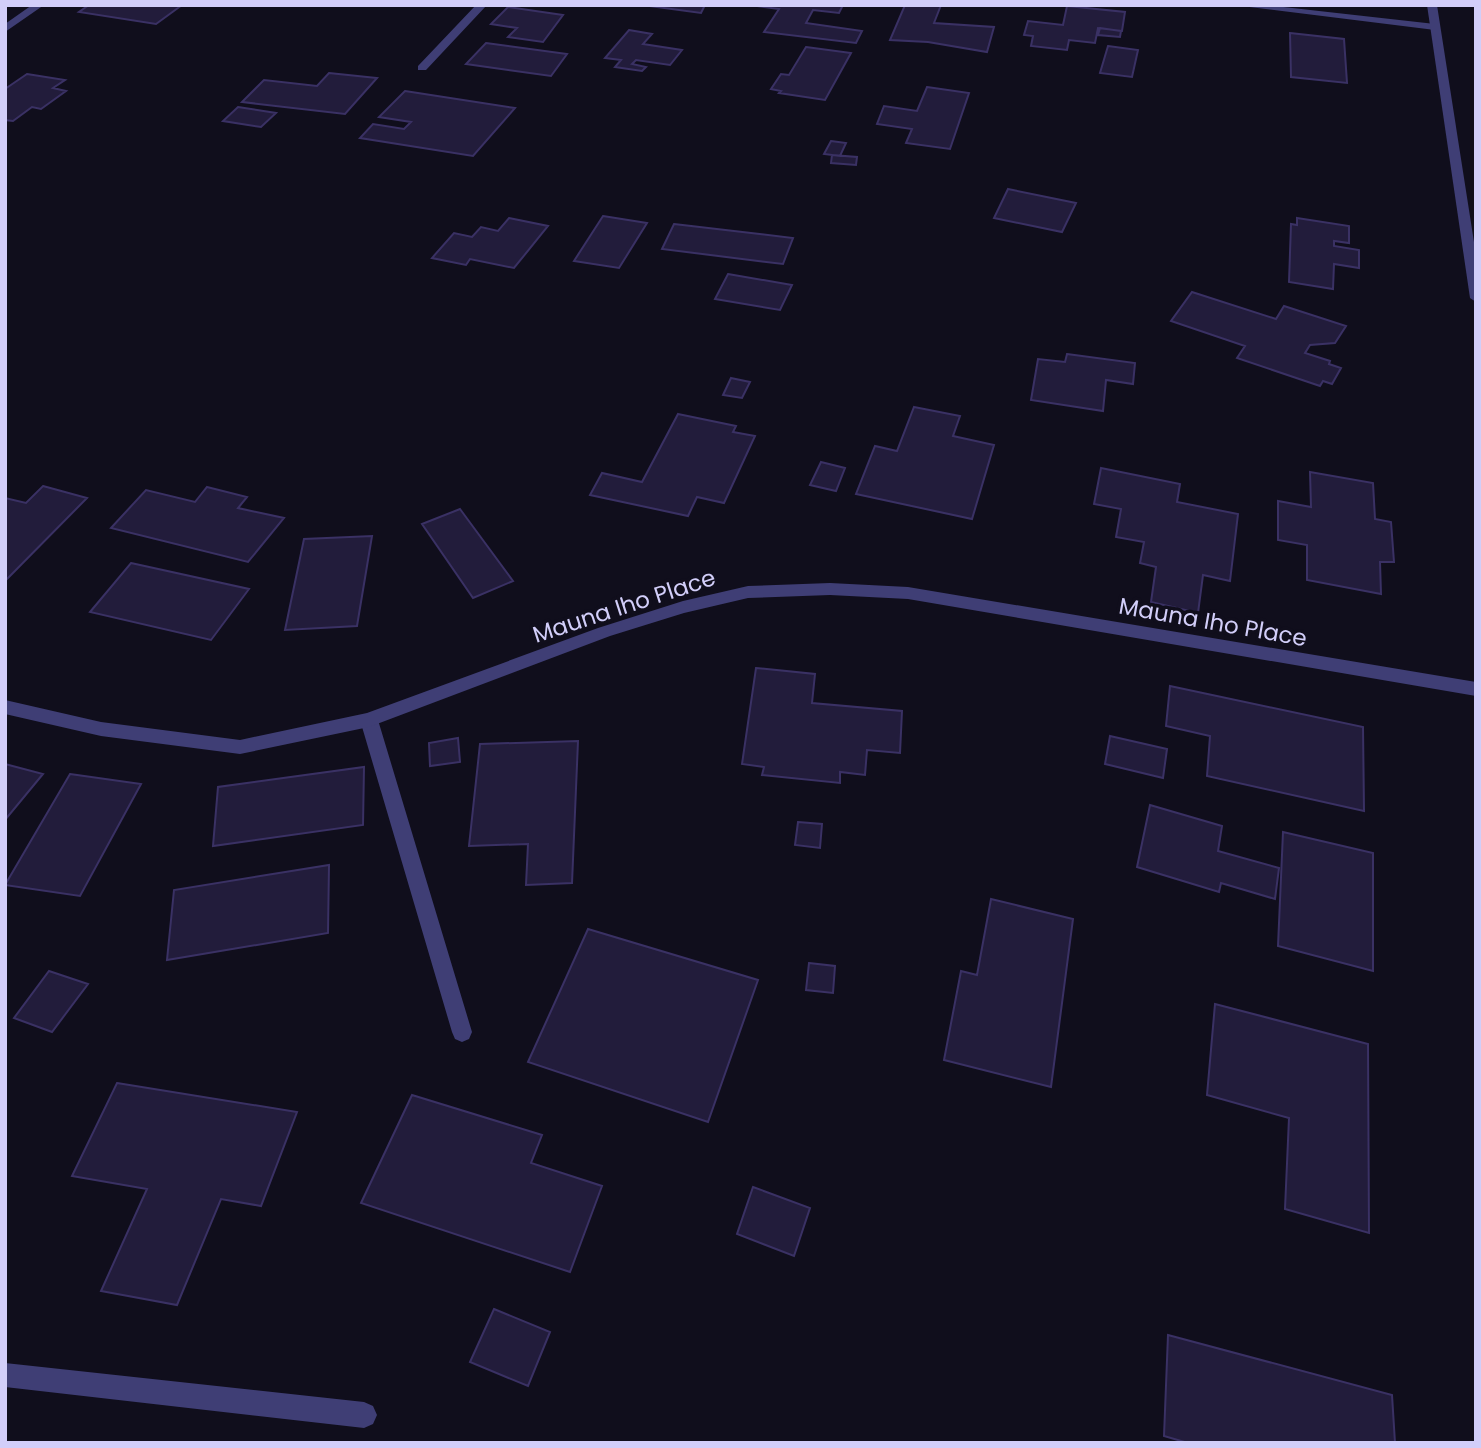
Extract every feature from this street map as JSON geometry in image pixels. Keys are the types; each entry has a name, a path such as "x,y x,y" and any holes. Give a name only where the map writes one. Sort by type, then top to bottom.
{"street":[{"path":"5,29 39,5"},
{"path":"422,68 482,5"},
{"path":"1238,5 1436,27"},
{"path":"1432,5 1476,298"},
{"name":"Mauna Iho Place","path":"5,707 101,729 240,747 369,720 604,632 683,607 748,592 830,589 908,593 1476,690"},
{"path":"369,720 463,1032"},
{"path":"5,1375 363,1415"}],"building":[{"path":"89,5 182,5 156,24 79,12"},
{"path":"642,5 705,5 701,13"},
{"path":"750,5 843,5 839,13 813,10 806,23 862,31 856,43 764,32 779,9"},
{"path":"905,5 941,5 934,23 994,27 987,52 928,42 890,40"},
{"path":"1067,6 1125,12 1122,31 1098,28 1095,43 1069,40 1067,50 1031,46 1033,36 1024,35 1028,21 1063,25"},
{"path":"508,7 563,15 543,42 508,37 517,28 491,24"},
{"path":"1100,28 1121,31 1120,37 1098,35"},
{"path":"629,30 652,34 643,44 682,50 670,65 636,60 632,64 646,67 642,71 615,67 621,60 605,58"},
{"path":"1290,33 1344,39 1347,83 1291,77"},
{"path":"486,43 567,54 551,76 466,64"},
{"path":"1108,46 1138,50 1132,77 1100,73"},
{"path":"806,47 851,53 825,100 779,93 781,91 771,89 781,74 789,75"},
{"path":"329,73 377,78 345,114 242,102 264,80 317,86"},
{"path":"27,74 65,80 53,88 66,91 41,109 32,107 13,121 5,120 5,89"},
{"path":"927,87 969,93 950,149 906,143 912,129 877,124 884,106 917,111"},
{"path":"405,91 515,108 473,156 360,138 373,124 404,129 411,122 379,117"},
{"path":"238,107 276,113 261,127 223,121"},
{"path":"831,141 846,143 840,156 824,154"},
{"path":"832,155 857,157 856,165 831,163"},
{"path":"1008,189 1076,203 1062,232 994,218"},
{"path":"603,216 647,223 619,268 574,261"},
{"path":"509,218 548,226 514,268 470,259 466,265 432,258 454,233 472,237 481,227 498,231"},
{"path":"1297,218 1349,226 1349,243 1334,241 1334,246 1359,250 1359,268 1334,264 1333,289 1289,282 1291,224 1297,225"},
{"path":"674,224 793,238 783,264 662,249"},
{"path":"728,274 792,285 780,310 715,299"},
{"path":"1192,292 1276,319 1284,306 1346,326 1335,343 1310,345 1305,353 1330,361 1329,364 1341,368 1332,384 1323,381 1320,386 1237,358 1245,346 1171,321"},
{"path":"1067,354 1135,363 1133,384 1106,380 1103,411 1031,400 1038,359 1065,362"},
{"path":"731,378 750,382 742,398 723,395"},
{"path":"914,407 960,416 953,436 994,445 972,519 856,494 875,446 897,451"},
{"path":"678,414 736,426 733,432 755,436 724,503 697,497 688,516 590,495 602,473 642,482"},
{"path":"821,462 845,468 836,491 810,485"},
{"path":"1101,468 1180,484 1177,502 1238,514 1230,581 1203,575 1198,613 1151,602 1156,567 1140,563 1144,542 1116,537 1121,509 1094,504"},
{"path":"1310,472 1373,483 1375,519 1391,522 1394,562 1380,562 1381,594 1307,580 1307,545 1278,540 1278,501 1311,507"},
{"path":"43,486 87,498 5,581 5,498 26,503"},
{"path":"207,487 247,497 238,508 284,518 248,562 111,528 146,490 195,502"},
{"path":"460,509 513,581 473,598 422,524"},
{"path":"372,536 357,626 285,630 304,539"},
{"path":"131,563 249,589 211,640 90,612"},
{"path":"756,668 815,674 812,703 902,711 900,753 867,750 865,775 840,772 840,783 762,775 764,767 742,764"},
{"path":"1170,686 1363,727 1364,811 1207,776 1210,736 1166,726"},
{"path":"1110,736 1167,749 1163,778 1105,764"},
{"path":"458,738 460,762 430,766 429,743"},
{"path":"578,741 572,883 526,885 528,844 469,846 480,744"},
{"path":"5,764 43,774 5,820"},
{"path":"364,767 363,825 213,846 218,787"},
{"path":"70,774 141,784 80,896 5,885"},
{"path":"1150,805 1222,826 1218,851 1279,868 1275,899 1221,883 1219,892 1137,867"},
{"path":"798,822 822,824 820,848 795,845"},
{"path":"1283,832 1373,853 1373,971 1278,946"},
{"path":"329,865 328,933 167,960 174,890"},
{"path":"991,899 1073,919 1051,1087 944,1060 961,971 977,975"},
{"path":"588,929 758,980 708,1122 528,1062"},
{"path":"809,963 835,966 833,993 806,990"},
{"path":"49,971 88,984 52,1032 14,1018"},
{"path":"1215,1004 1368,1044 1369,1233 1285,1209 1289,1118 1207,1095"},
{"path":"117,1083 297,1112 261,1206 221,1199 177,1305 101,1291 147,1189 72,1176"},
{"path":"412,1095 542,1135 531,1163 602,1186 570,1272 361,1203"},
{"path":"753,1187 810,1208 794,1256 737,1234"},
{"path":"494,1309 550,1332 528,1386 470,1362"},
{"path":"1168,1335 1392,1395 1395,1443 1188,1443 1164,1436"}]}
